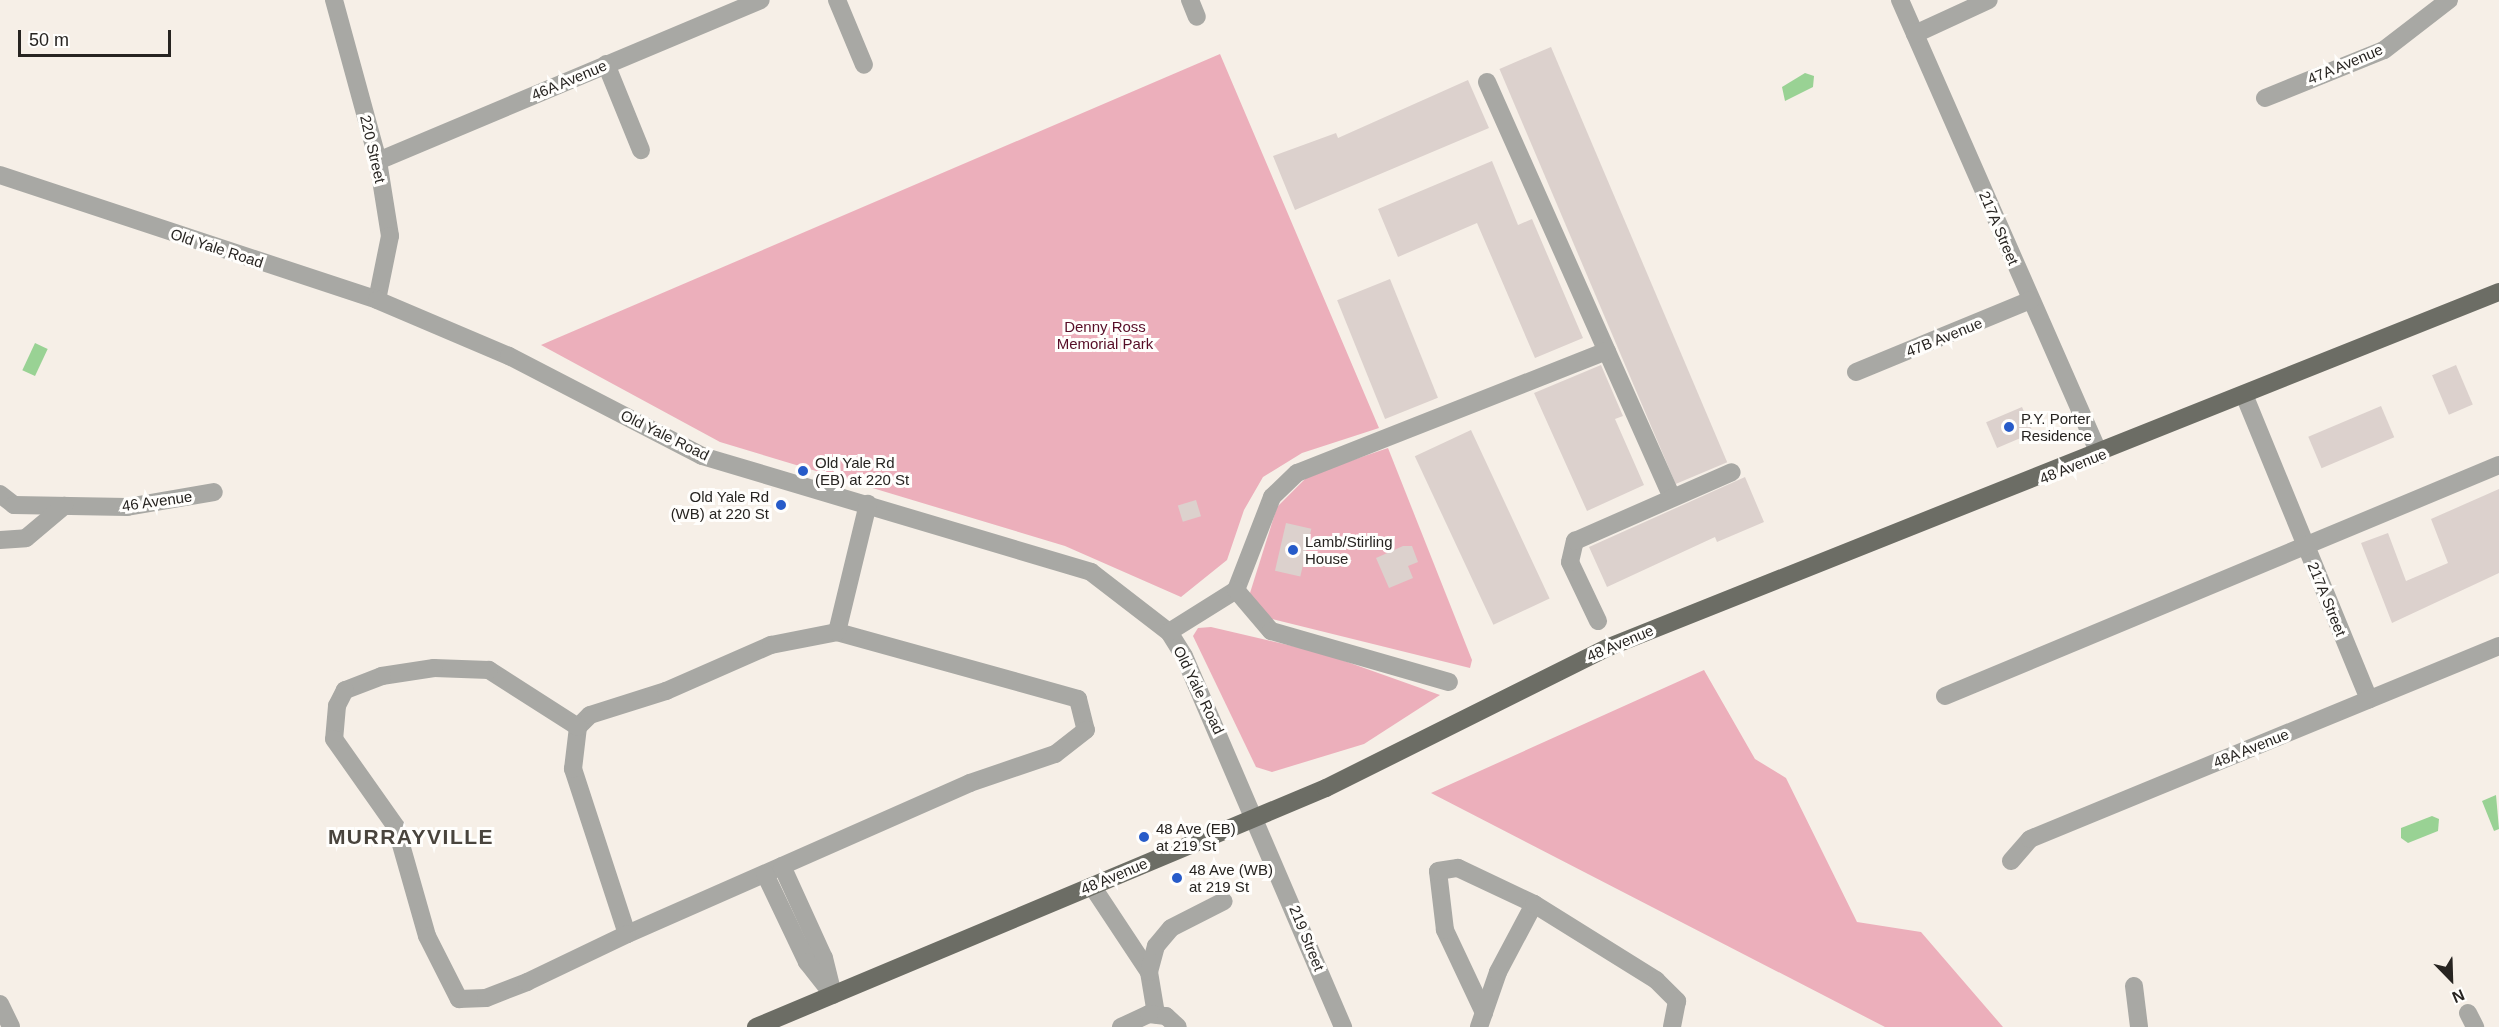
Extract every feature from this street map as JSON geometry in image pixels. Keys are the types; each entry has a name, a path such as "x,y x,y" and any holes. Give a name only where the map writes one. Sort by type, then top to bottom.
{"main road":[{"name":"48 Avenue","path":"756,1027 1326,788 1609,647 2100,455 2499,292"}],"street":[{"name":"220 Street","path":"334,0 378,161 390,236 377,300"},
{"name":"46A Avenue","path":"378,161 761,0"},
{"path":"837,0 864,65"},
{"name":"217A Street","path":"1900,0 2100,455"},
{"path":"1915,34 1989,0"},
{"name":"47A Avenue","path":"2265,98 2384,50 2449,0"},
{"path":"606,64 640,150"},
{"path":"1487,82 1672,497"},
{"name":"Old Yale Road","path":"0,175 377,300 509,356 702,456 1090,572 1169,632 1204,695 1257,816"},
{"name":"47B Avenue","path":"1856,372 2031,300"},
{"path":"1169,632 1236,590 1272,497 1297,473 1607,351"},
{"name":"217A Street","path":"2245,397 2369,700"},
{"path":"1945,696 2499,465"},
{"path":"1598,621 1570,562 1575,541 1732,472"},
{"name":"46 Avenue","path":"0,494 14,505 127,507 214,492"},
{"path":"837,632 868,504"},
{"path":"0,540 26,538 64,506"},
{"path":"1236,590 1271,631 1449,682"},
{"path":"578,727 489,669 434,668 382,675 345,690 337,706 334,739 396,827 417,886 427,936 459,999 486,998 516,986 627,934 970,783 1055,754 1086,730 1078,699 837,632 771,645 666,691 590,715 578,727 573,769 627,934"},
{"name":"48A Avenue","path":"2011,861 2030,839 2499,646"},
{"name":"219 Street","path":"1257,816 1343,1027"},
{"path":"1481,1020 1445,930 1438,871 1458,868 1534,904 1656,980 1677,1001 1671,1027"},
{"path":"773,870 824,958 833,995"},
{"path":"1092,885 1149,972 1156,1014 1178,1027"},
{"path":"1149,972 1156,946 1171,928 1224,902"},
{"path":"1481,1020 1534,904"},
{"path":"2134,986 2139,1027"},
{"path":"0,1004 10,1027"},
{"path":"1121,1027 1156,1014"}],"green space":[{"name":"Denny Ross Memorial Park","path":"1220,54 1379,428 1302,453 1263,477 1244,510 1227,560 1181,597 1065,546 720,442 541,345"},
{"path":"1388,448 1472,660 1470,668 1244,612 1277,507 1309,475"},
{"path":"1211,627 1322,653 1440,695 1364,744 1272,772 1256,767 1193,636 1198,628"},
{"path":"1704,670 1755,759 1786,778 1857,922 1921,932 2003,1027 1885,1027 1431,793"}],"shaded area":[{"path":"1805,73 1814,76 1813,87 1785,101 1782,87"},
{"path":"35,343 48,349 35,376 22,370"},
{"path":"2496,795 2499,829 2494,831 2482,801"},
{"path":"2432,816 2439,819 2438,831 2408,843 2401,838 2401,828"}],"building":[{"path":"1551,47 1727,462 1676,484 1499,69"},
{"path":"1468,80 1489,128 1295,210 1273,156 1336,133 1338,138"},
{"path":"1492,161 1518,225 1532,219 1583,338 1535,358 1477,223 1398,257 1378,209"},
{"path":"1390,279 1438,398 1385,419 1337,300"},
{"path":"1601,365 1623,416 1615,419 1644,485 1587,511 1534,393"},
{"path":"2456,365 2473,405 2449,415 2432,375"},
{"path":"2381,406 2394,437 2322,468 2308,437"},
{"name":"P.Y. Porter Residence","path":"2022,407 2033,433 1997,448 1986,422"},
{"path":"1471,430 1550,599 1493,625 1415,456"},
{"path":"1745,477 1764,522 1717,542 1715,537 1607,587 1589,547"},
{"path":"2499,489 2499,573 2392,623 2361,543 2388,533 2406,581 2448,563 2431,519"},
{"path":"1196,500 1201,516 1183,522 1178,506"},
{"name":"Lamb/Stirling House","path":"1286,523 1311,529 1300,577 1275,571"},
{"path":"1403,546 1412,546 1418,562 1408,566 1413,578 1389,588 1376,558"}],"place":[{"name":"P.Y. Porter Residence","path":"2009,427"},
{"name":"Old Yale Rd (EB) at 220 St","path":"803,471"},
{"name":"Old Yale Rd (WB) at 220 St","path":"781,505"},
{"name":"Lamb/Stirling House","path":"1293,550"},
{"name":"48 Ave (EB) at 219 St","path":"1144,837"},
{"name":"48 Ave (WB) at 219 St","path":"1177,878"}],"district":[{"name":"MURRAYVILLE","path":"411,837"}]}
